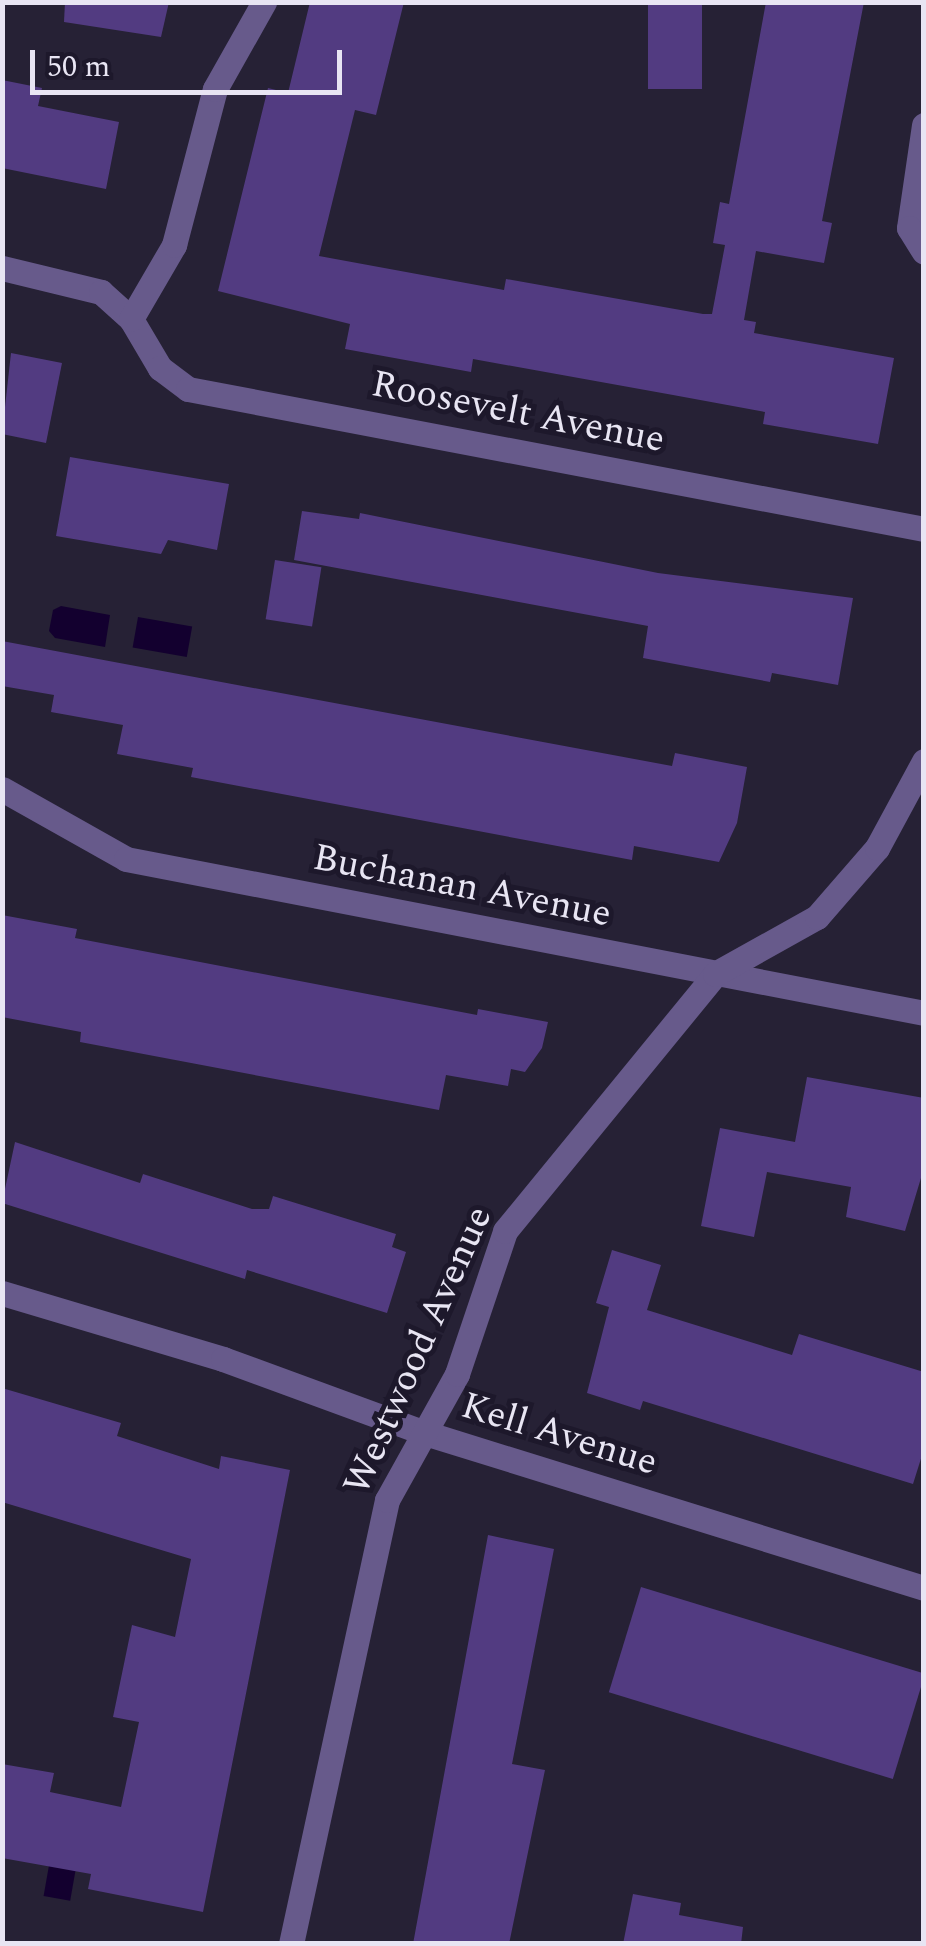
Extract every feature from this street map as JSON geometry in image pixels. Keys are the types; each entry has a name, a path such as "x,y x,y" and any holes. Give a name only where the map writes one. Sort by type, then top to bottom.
{"street":[{"path":"130,320 174,246 216,89 264,2"},
{"path":"924,126 909,228 924,252"},
{"name":"Roosevelt Avenue","path":"2,268 101,292 130,320 160,368 188,388 924,529"},
{"name":"Westwood Avenue","path":"291,1944 386,1500 457,1374 505,1232 716,974 817,917 878,848 924,761"},
{"name":"Buchanan Avenue","path":"2,789 126,859 924,1012"},
{"name":"Kell Avenue","path":"2,1293 223,1360 425,1433 924,1588"}],"shaded area":[{"path":"61,606 110,615 105,647 55,638 49,631 53,610"},
{"path":"138,617 192,627 187,657 133,648"},
{"path":"54,1837 81,1842 70,1901 44,1896"}],"building":[{"path":"65,2 169,2 161,37 64,22"},
{"path":"310,2 404,2 376,115 355,110 319,256 504,290 506,279 712,314 725,245 713,243 720,202 729,204 766,2 864,2 822,221 832,223 824,263 756,251 744,320 756,322 754,333 894,358 878,444 763,424 765,412 473,359 471,372 345,349 350,324 218,291 268,88 288,93"},
{"path":"648,2 702,2 702,89 648,89"},
{"path":"2,80 42,88 38,106 119,122 106,189 2,168"},
{"path":"11,353 62,363 46,443 2,434"},
{"path":"70,457 229,484 217,550 168,540 161,554 56,536"},
{"path":"302,511 359,519 360,513 658,573 853,598 838,685 772,673 770,682 643,658 648,626 294,560"},
{"path":"275,560 321,567 312,627 266,619"},
{"path":"2,641 672,766 675,753 747,767 737,823 719,862 634,846 632,860 191,777 193,768 117,754 123,725 51,712 54,695 2,686"},
{"path":"2,915 77,929 75,938 477,1015 478,1009 548,1022 542,1048 525,1072 511,1069 508,1086 446,1075 439,1110 80,1042 81,1032 2,1017"},
{"path":"807,1077 924,1098 924,1168 905,1231 846,1217 851,1187 767,1172 754,1237 701,1226 720,1128 795,1142"},
{"path":"15,1142 140,1183 143,1174 252,1209 269,1209 273,1196 396,1234 392,1247 406,1252 387,1313 247,1270 245,1279 2,1203"},
{"path":"612,1250 661,1265 647,1310 792,1355 799,1334 924,1372 924,1449 913,1484 643,1401 640,1410 587,1393 609,1307 596,1303"},
{"path":"2,1388 121,1423 117,1436 219,1469 221,1456 290,1470 203,1912 88,1889 91,1874 2,1858 2,1764 54,1773 50,1792 121,1807 139,1722 113,1717 132,1625 175,1637 191,1559 2,1502"},
{"path":"488,1535 554,1549 512,1764 545,1770 509,1944 413,1944"},
{"path":"641,1587 924,1674 893,1779 609,1692"},
{"path":"633,1894 681,1903 679,1915 743,1927 741,1944 623,1944"}]}
